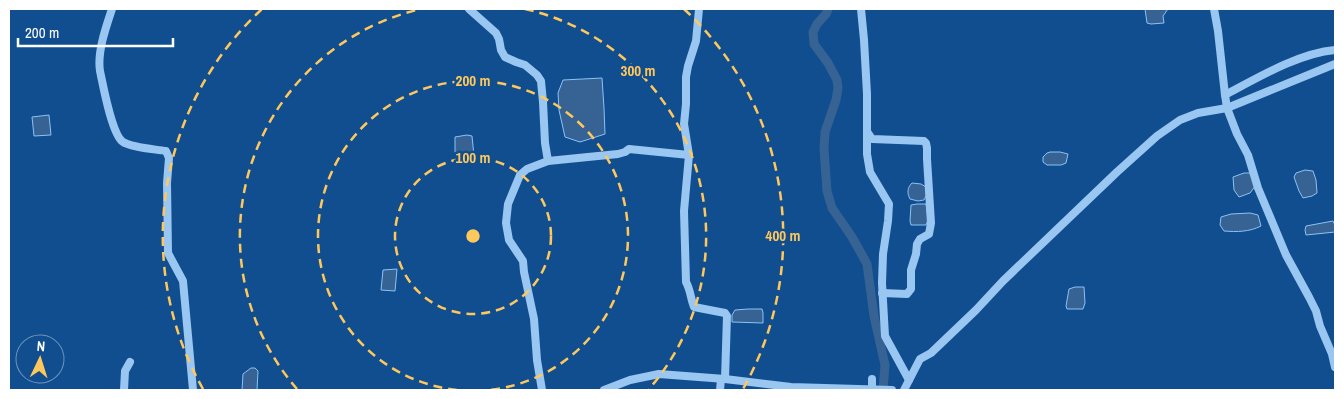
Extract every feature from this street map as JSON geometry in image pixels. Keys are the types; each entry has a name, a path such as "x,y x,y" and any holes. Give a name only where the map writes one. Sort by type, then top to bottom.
{"street":[{"path":"112,9 98,61 115,132 122,142 166,151 169,158 167,183 168,253 183,281 193,390"},
{"path":"469,9 496,33 505,57 525,65 541,81 548,161"},
{"path":"699,9 696,41 686,77 684,124 689,155 684,211 684,272 690,289 690,299 694,307 725,313 727,316 728,324 723,379 720,390"},
{"path":"861,9 868,133 867,154 870,172 889,204 883,254 884,336 908,380"},
{"path":"1214,9 1227,108 1248,155 1258,188 1286,255 1316,311 1335,367"},
{"path":"1225,95 1274,69 1321,51 1335,50"},
{"path":"904,390 920,359 931,353 1003,281 1157,136 1180,120 1198,113 1227,108 1335,64"},
{"path":"868,133 872,139 924,141 928,148 926,159 931,223 929,234 920,239 917,244 911,270 911,289 907,294 882,293"},
{"path":"542,390 537,360 534,319 523,261 509,240 506,223 508,204 520,175 527,169 548,161 618,154 629,149 689,155"},
{"path":"124,390 125,371 130,362"},
{"path":"604,390 630,380 659,374 791,387 891,390"},
{"path":"872,379 872,390"}],"water":[{"path":"1145,9 1168,9 1163,16 1164,23 1147,23"},
{"path":"602,78 605,134 580,142 565,137 559,110 558,93 563,80"},
{"path":"49,115 51,135 34,136 32,117"},
{"path":"472,136 474,156 473,158 458,159 455,154 455,137"},
{"path":"1050,152 1068,154 1066,163 1047,165 1043,162 1043,157"},
{"path":"1305,170 1313,171 1317,193 1303,198 1294,177 1296,173"},
{"path":"1244,173 1253,173 1256,185 1250,193 1239,197 1234,190 1233,177"},
{"path":"912,183 921,184 926,187 927,194 924,200 910,199 908,191"},
{"path":"926,204 928,220 926,225 911,225 911,205"},
{"path":"1250,213 1258,215 1261,226 1247,230 1224,231 1220,225 1221,217 1231,214"},
{"path":"1333,221 1335,232 1306,235 1306,226"},
{"path":"397,269 395,291 381,290 383,270"},
{"path":"1084,287 1085,303 1083,309 1067,309 1069,289"},
{"path":"762,309 763,323 732,322 732,315 735,310"},
{"path":"251,368 255,368 258,371 257,390 242,390 243,374"}],"waterway":[{"path":"828,9 813,32 814,44 828,63 837,80 838,88 825,132 824,149 827,191 832,208 852,237 867,264 874,316 885,365 883,390"}]}
